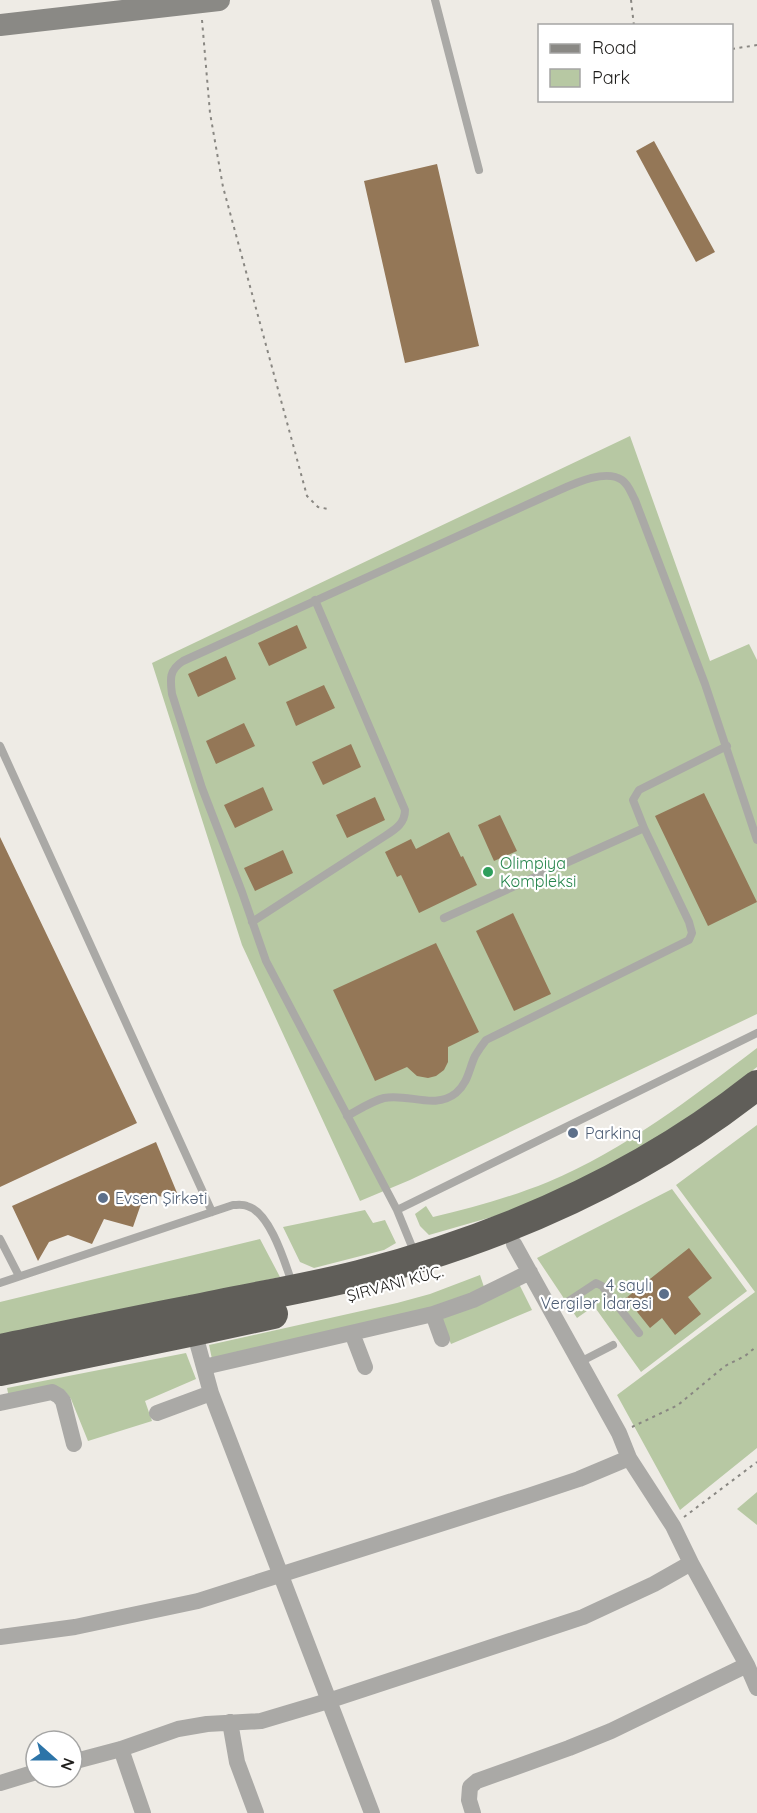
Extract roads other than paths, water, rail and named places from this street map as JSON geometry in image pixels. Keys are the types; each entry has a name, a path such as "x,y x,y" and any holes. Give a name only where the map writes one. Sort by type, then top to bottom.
{"highway":[{"path":"0,1349 295,1289 358,1275 417,1258 519,1221 599,1185 669,1146 713,1118 757,1085"},
{"name":"ŞIRVANI KÜÇ.","path":"0,1371 194,1332 426,1276 514,1244 567,1221 638,1185 721,1134 757,1108"}],"main road":[{"path":"0,25 209,1"}],"street":[{"path":"473,1813 469,1800 470,1787 477,1781 753,1678 673,1526 629,1458 619,1433 514,1244"},
{"path":"204,1367 433,1314 473,1300 530,1272"},
{"path":"433,1314 442,1340"},
{"path":"194,1332 211,1393 372,1813"},
{"path":"351,1333 365,1367"},
{"path":"0,1403 52,1392 63,1401 74,1444"},
{"path":"157,1413 211,1393"},
{"path":"0,1637 75,1627 198,1601 579,1479 629,1458"},
{"path":"84,1759 121,1749 178,1729 230,1722 261,1721 328,1701 583,1617 654,1584 691,1563"},
{"path":"230,1722 237,1762 256,1813"},
{"path":"121,1749 143,1813"},
{"path":"0,1783 24,1776"}],"lane":[{"path":"435,0 479,170"},
{"path":"417,1258 397,1210 266,961 202,788 172,694 170,681 175,666 546,496 601,475 614,477 628,486 635,500 705,684 757,840"},
{"path":"252,922 399,827 405,817 405,810 315,600"},
{"path":"0,746 212,1212"},
{"path":"346,1116 382,1098 400,1096 433,1101 448,1098 458,1092 469,1077 475,1056 486,1040 688,940 692,933 690,922 636,811 633,800 639,790 727,746"},
{"path":"444,918 644,828"},
{"path":"397,1210 757,1033"},
{"path":"0,1283 233,1205 248,1206 262,1215 295,1289"},
{"path":"0,1239 19,1276"},
{"path":"552,1312 596,1283 603,1286 639,1333"},
{"path":"580,1362 613,1345"}],"place":[{"name":"Olimpiya Kompleksi","path":"488,872"},
{"name":"Parkinq","path":"573,1133"},
{"name":"Evsen Şirkəti","path":"103,1198"},
{"name":"4 saylı Vergilər İdarəsi","path":"664,1294"}]}
